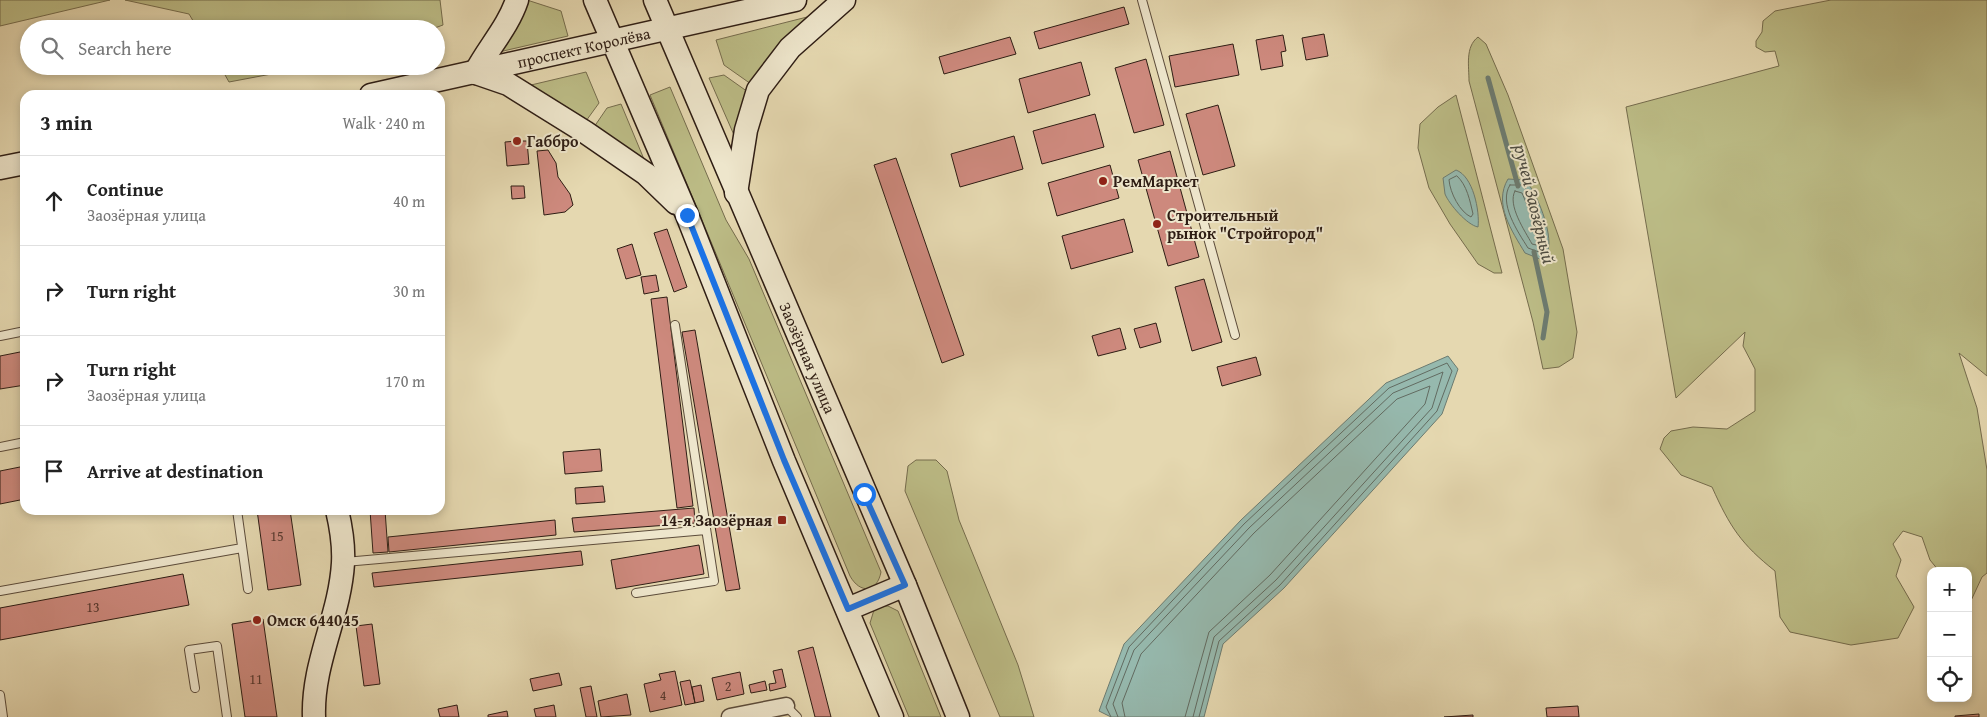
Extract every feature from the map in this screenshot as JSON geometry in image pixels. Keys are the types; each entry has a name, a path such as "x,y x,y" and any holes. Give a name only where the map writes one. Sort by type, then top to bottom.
{"main road":[{"path":"517,0 512,16 488,49 475,73 508,84 585,132 646,174 687,215"},
{"path":"595,0 687,215 784,460 892,717"},
{"name":"Заозёрная улица","path":"655,0 736,194 905,585 958,717"},
{"name":"проспект Королёва","path":"395,90 795,0"},
{"path":"736,194 746,130 758,90 790,48 844,0"},
{"path":"0,168 20,164"},
{"path":"314,717 316,677 336,608 343,562 342,534 338,515"},
{"path":"848,609 905,585"}],"street":[{"path":"730,717 792,712"}],"lane":[{"path":"1142,0 1235,335"},
{"path":"636,593 714,582 676,325"},
{"path":"0,336 20,332"},
{"path":"0,446 20,443"},
{"path":"238,515 248,588"},
{"path":"343,562 706,530"},
{"path":"0,591 242,548"},
{"path":"195,688 189,650 217,646 227,717"},
{"path":"0,695 3,717"}],"green space":[{"path":"0,0 110,0 20,20 0,26"},
{"path":"125,0 440,0 442,20 193,20 189,14"},
{"path":"527,0 561,11 568,36 499,52"},
{"path":"1831,0 1987,0 1987,376 1959,353 1977,408 1987,470 1987,573 1982,577 1972,598 1972,567 1936,567 1930,560 1922,537 1903,531 1893,544 1901,560 1896,576 1914,607 1898,638 1851,645 1790,632 1780,617 1775,571 1753,552 1738,534 1712,487 1681,475 1660,449 1664,438 1671,431 1693,427 1727,429 1755,411 1755,369 1743,346 1745,332 1676,398 1626,107 1779,66 1775,51 1765,52 1756,47 1756,41 1762,32 1763,21 1775,11"},
{"path":"819,14 751,84 724,65 716,40"},
{"path":"1478,37 1486,44 1508,95 1563,249 1577,332 1573,358 1559,367 1543,369 1533,322 1469,81 1469,51"},
{"path":"586,72 599,103 586,121 531,85"},
{"path":"225,75 266,75 229,82"},
{"path":"724,75 748,92 734,135 709,78"},
{"path":"670,87 726,220 749,259 881,572 876,584 868,589 858,586 850,576 650,95"},
{"path":"1456,95 1502,273 1494,273 1478,264 1450,224 1429,188 1418,148 1420,124 1438,107"},
{"path":"621,104 646,164 594,127 607,108"},
{"path":"916,460 936,460 947,471 959,520 1018,665 1034,717 1000,717 905,491 908,466"},
{"path":"881,606 888,606 898,611 941,717 909,717 870,623 874,610"}],"water":[{"path":"1456,170 1467,179 1471,186 1478,212 1478,227 1459,214 1445,194 1443,178"},
{"path":"1508,179 1525,180 1530,186 1543,213 1549,243 1548,250 1540,259 1525,253 1506,217 1502,198"},
{"path":"1448,356 1458,369 1442,414 1284,588 1223,644 1204,717 1111,717 1099,711 1124,644 1241,520 1386,383"}],"building":[{"path":"1124,7 1129,24 1039,49 1034,32"},
{"path":"1324,34 1328,56 1306,60 1302,38"},
{"path":"1283,35 1286,51 1281,52 1283,66 1261,70 1256,40"},
{"path":"1010,37 1016,54 944,74 939,57"},
{"path":"1233,44 1239,75 1175,87 1169,56"},
{"path":"1146,59 1164,125 1134,133 1115,68"},
{"path":"1081,62 1090,95 1028,113 1019,79"},
{"path":"1218,105 1235,166 1203,175 1186,114"},
{"path":"1095,114 1104,147 1042,164 1033,131"},
{"path":"1014,136 1023,169 960,187 951,154"},
{"path":"527,141 529,164 507,166 505,142"},
{"path":"548,150 556,163 558,177 570,194 573,205 565,212 544,215 537,151"},
{"path":"1170,151 1199,257 1168,266 1138,160"},
{"path":"896,158 964,355 942,363 874,165"},
{"path":"1110,165 1119,198 1057,216 1048,183"},
{"path":"511,186 524,186 525,198 512,199"},
{"path":"1124,219 1133,252 1071,269 1062,236"},
{"path":"667,229 687,287 674,292 654,233"},
{"path":"632,244 641,275 626,279 617,249"},
{"path":"656,275 659,291 644,294 641,277"},
{"path":"1204,279 1222,342 1192,351 1175,287"},
{"path":"667,297 693,506 677,508 651,299"},
{"path":"1156,323 1161,342 1140,348 1134,329"},
{"path":"1120,328 1126,349 1098,356 1092,336"},
{"path":"695,330 740,589 726,591 682,332"},
{"path":"20,352 20,386 0,389 0,356"},
{"path":"1256,357 1261,375 1222,386 1217,367"},
{"path":"600,449 602,471 565,474 563,452"},
{"path":"20,467 20,500 0,504 0,471"},
{"path":"603,486 605,502 576,504 575,488"},
{"path":"694,508 695,523 574,532 572,518"},
{"path":"258,515 291,515 301,585 268,590"},
{"path":"370,515 385,515 388,552 373,553"},
{"path":"555,520 556,535 389,552 388,537"},
{"path":"699,545 704,574 616,589 611,560"},
{"path":"581,551 583,565 374,587 372,573"},
{"path":"183,574 189,605 0,640 0,608"},
{"path":"263,619 277,717 245,717 232,624"},
{"path":"372,624 380,684 364,686 356,626"},
{"path":"813,647 831,717 815,717 798,651"},
{"path":"782,669 786,687 770,691 769,684 776,683 773,671"},
{"path":"675,671 682,705 650,712 644,684 661,680 659,674"},
{"path":"740,672 744,694 717,700 712,678"},
{"path":"559,673 562,685 533,691 530,679"},
{"path":"690,680 695,703 685,705 680,682"},
{"path":"765,681 767,690 751,693 749,685"},
{"path":"701,685 704,701 695,703 692,687"},
{"path":"591,686 597,717 586,717 580,688"},
{"path":"627,694 631,715 601,717 598,701"},
{"path":"457,705 459,717 440,717 438,709"},
{"path":"554,705 556,717 536,717 534,709"},
{"path":"1578,706 1579,717 1547,717 1546,708"},
{"path":"507,711 508,717 488,717 488,715"},
{"path":"1979,714 1979,717 1955,717 1955,716"},
{"path":"1473,715 1473,717 1444,717"}],"waterway":[{"name":"ручей Заозёрный","path":"1488,78 1518,186"},
{"name":"ручей Заозёрный","path":"1534,252 1547,312 1543,338"}],"place":[{"name":"Габбро","path":"517,141"},
{"name":"РемМаркет","path":"1103,181"},
{"name":"Строительный рынок \"Стройгород\"","path":"1157,224"},
{"name":"14-я Заозёрная","path":"782,520"},
{"name":"Омск 644045","path":"257,620"}],"route":[{"path":"687,215 784,460 848,609 905,585 864,494"}]}
